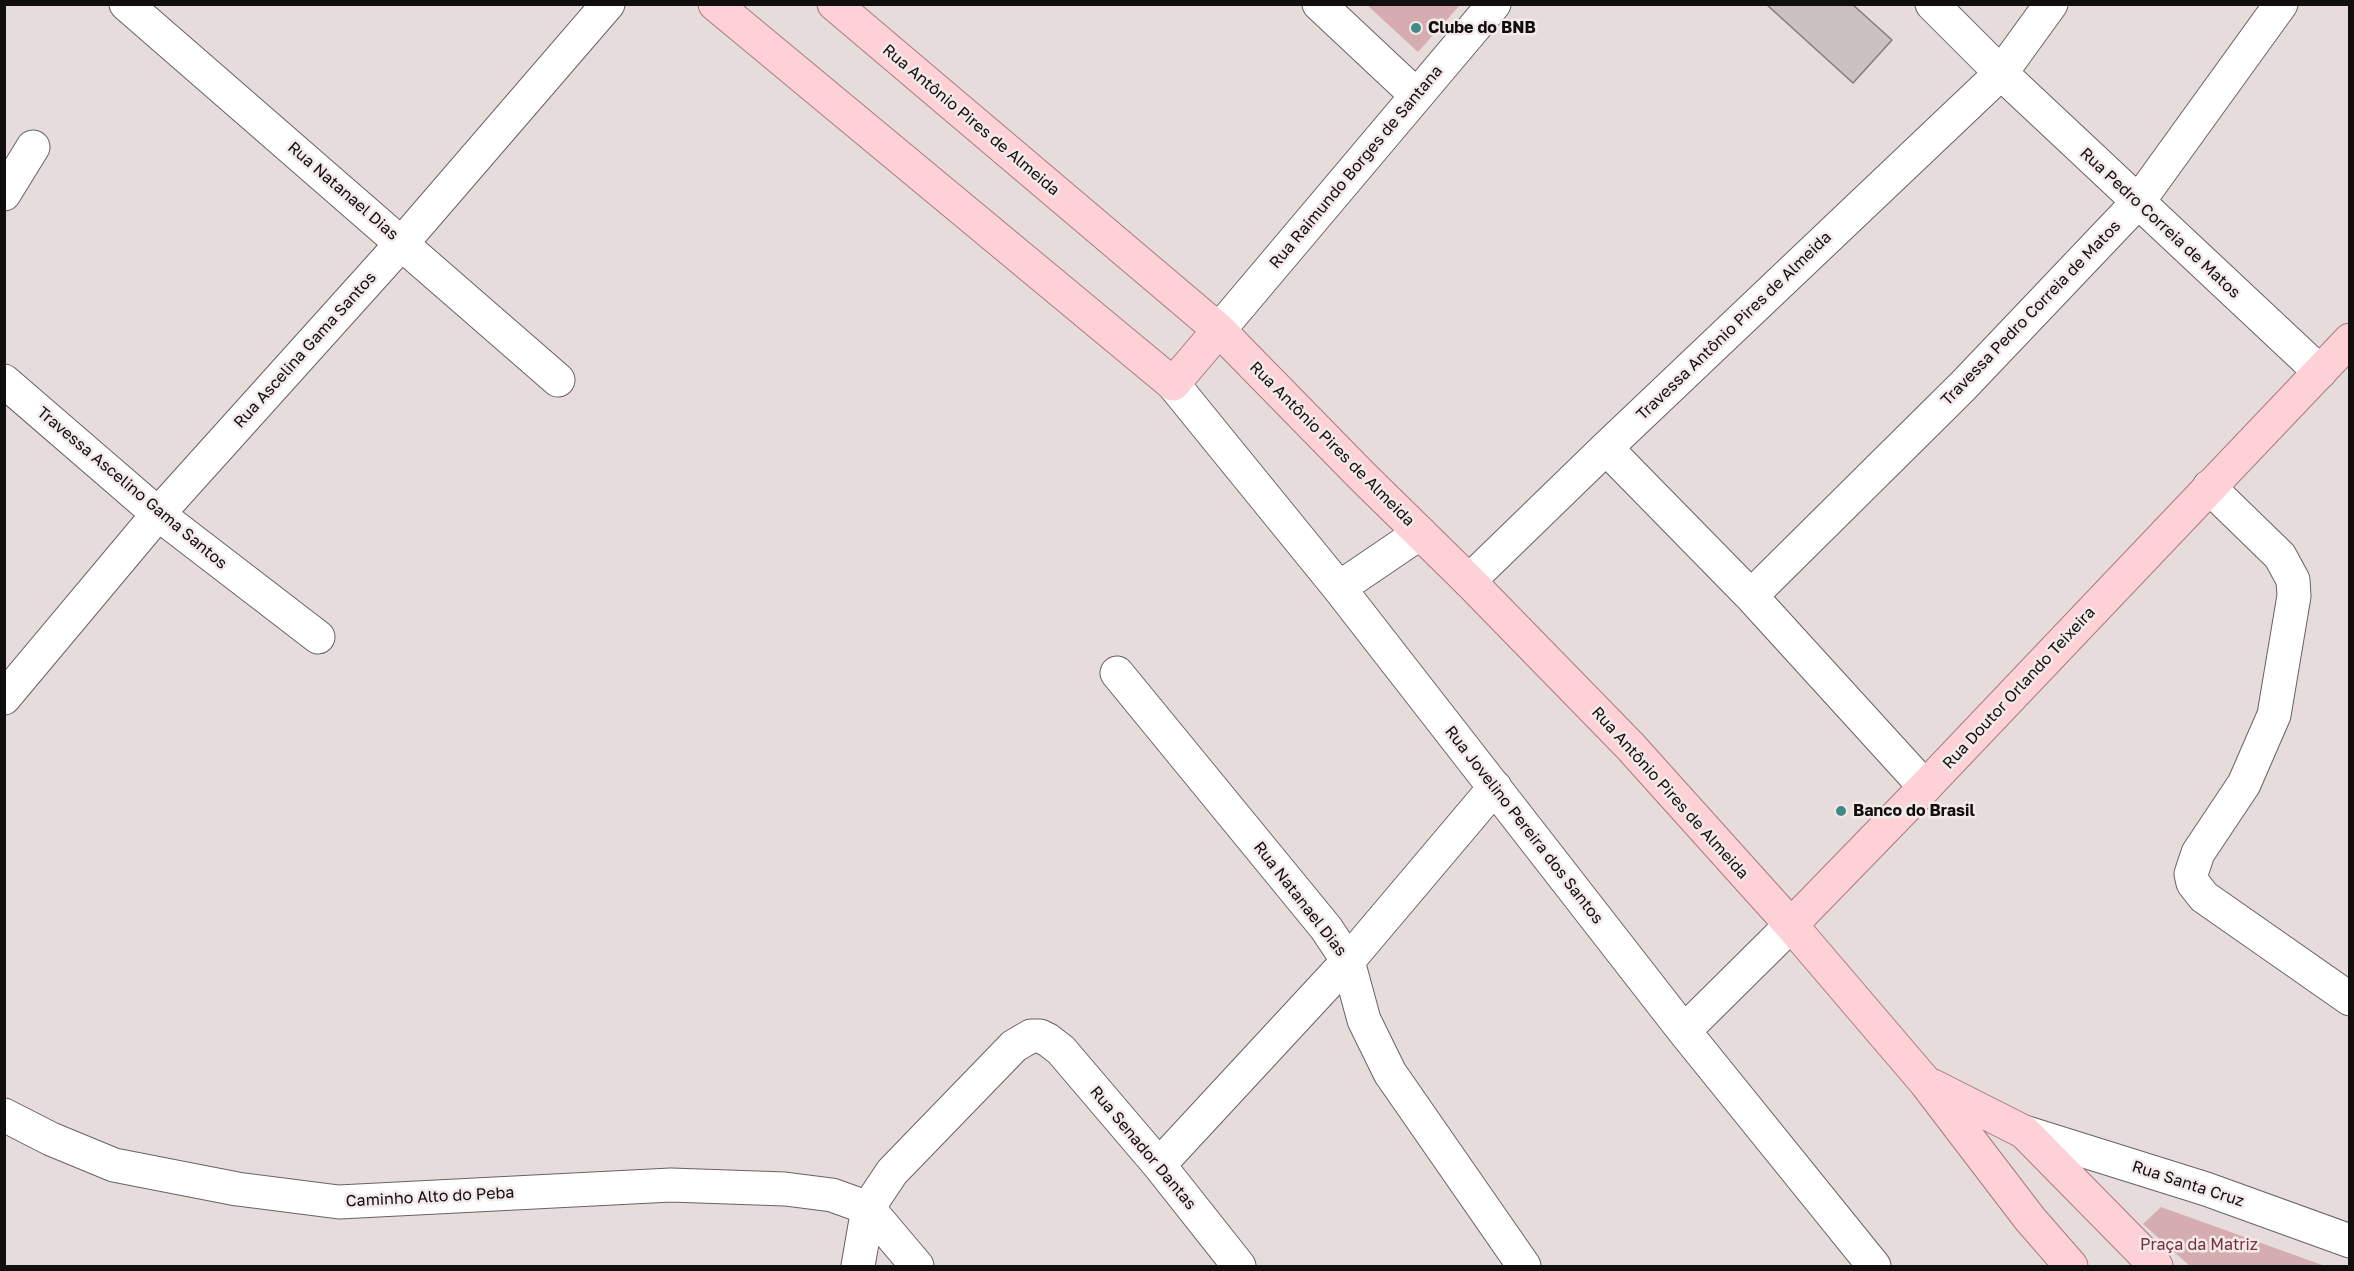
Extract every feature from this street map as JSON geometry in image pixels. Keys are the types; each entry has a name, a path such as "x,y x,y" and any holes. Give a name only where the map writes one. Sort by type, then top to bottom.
{"main road":[{"path":"715,4 1173,384 1219,330"},
{"name":"Rua Antônio Pires de Almeida","path":"834,4 1219,330 1469,581 1630,746 1791,926 1926,1083 2030,1219 2071,1266"},
{"name":"Rua Doutor Orlando Teixeira","path":"1791,926 2349,340"},
{"path":"1926,1083 2024,1131 2156,1266"}],"street":[{"name":"Rua Natanael Dias","path":"126,4 558,380"},
{"name":"Rua Ascelina Gama Santos","path":"4,698 158,514 402,243 608,4"},
{"path":"1319,4 1416,95"},
{"name":"Rua Raimundo Borges de Santana","path":"1219,330 1494,4"},
{"name":"Rua Pedro Correia de Matos","path":"1932,4 2001,73 2319,372"},
{"name":"Travessa Antônio Pires de Almeida","path":"1469,581 2001,73 2051,4"},
{"name":"Travessa Pedro Correia de Matos","path":"1751,596 1963,386 2138,202 2281,4"},
{"path":"4,194 33,147"},
{"name":"Travessa Ascelino Gama Santos","path":"4,381 158,514 318,637"},
{"name":"Rua Jovelino Pereira dos Santos","path":"1173,384 1339,588 1684,1031 1874,1266"},
{"path":"1606,448 1751,596 1925,787"},
{"path":"2209,487 2280,556 2293,580 2294,596 2274,714 2244,784 2198,853 2191,874 2193,883 2204,897 2349,999"},
{"path":"1339,588 1420,533"},
{"name":"Rua Natanael Dias","path":"1118,673 1326,928 1348,961 1364,1020 1390,1073 1524,1266"},
{"path":"1159,1165 1348,961 1496,787"},
{"name":"Rua Doutor Orlando Teixeira","path":"1684,1031 1791,926"},
{"name":"Rua Senador Dantas","path":"868,1208 892,1172 909,1153 1014,1046 1025,1038 1040,1036 1061,1050 1159,1165 1227,1262"},
{"name":"Caminho Alto do Peba","path":"4,1115 51,1139 114,1165 237,1189 339,1202 671,1185 785,1189 832,1195 868,1208"},
{"name":"Rua Santa Cruz","path":"2024,1131 2206,1189 2349,1241"},
{"path":"858,1266 868,1208"},
{"path":"868,1208 917,1266"}],"green space":[{"name":"Clube do BNB","path":"1367,5 1460,5 1418,52"},
{"name":"Praça da Matriz","path":"2161,1207 2325,1266 2190,1266 2143,1224"}],"building":[{"path":"1766,4 1852,4 1892,40 1853,83"}],"place":[{"name":"Clube do BNB","path":"1416,28"},
{"name":"Banco do Brasil","path":"1841,811"}]}
